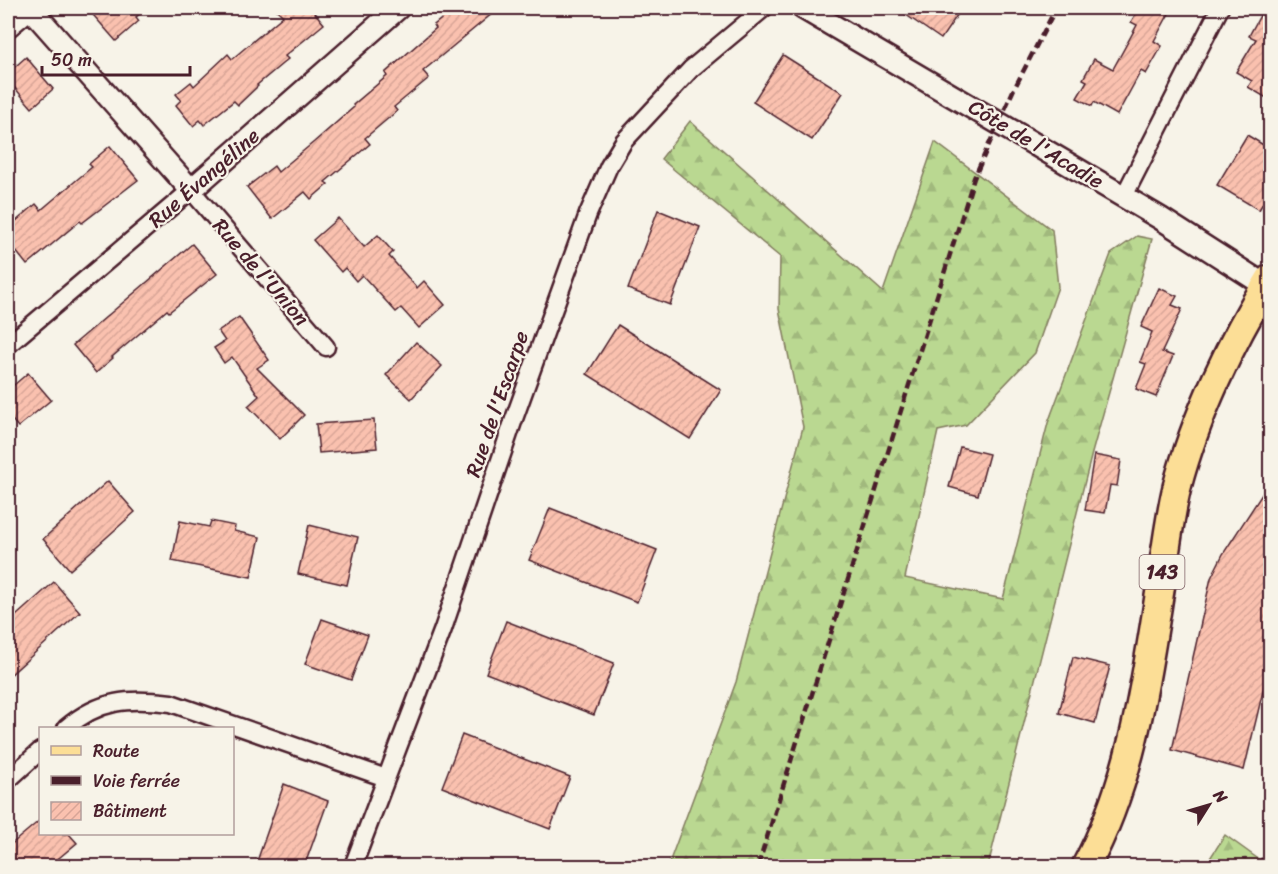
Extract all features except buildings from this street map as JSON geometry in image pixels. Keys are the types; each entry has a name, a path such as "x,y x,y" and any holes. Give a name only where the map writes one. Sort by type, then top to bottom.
{"main road":[{"name":"143","path":"1086,867 1113,807 1134,736 1167,541 1177,488 1186,457 1228,356 1268,283"}],"street":[{"name":"Rue de l'Union","path":"31,8 326,347"},
{"path":"8,30 31,8"},
{"name":"Rue Évangéline","path":"8,345 191,190 398,8"},
{"name":"Rue de l'Escarpe","path":"353,867 443,629 514,419 588,214 609,166 624,141 691,69 764,8"},
{"name":"Côte de l'Acadie","path":"803,8 1268,283"},
{"path":"1124,196 1220,8"},
{"path":"69,727 94,709 120,700 171,703 386,778"},
{"path":"8,780 39,752"}],"green space":[{"path":"690,121 883,292 935,142 1052,230 1058,287 1035,353 966,425 938,431 905,578 1003,599 1048,423 1111,254 1137,236 1152,239 1092,453 988,866 668,866 736,682 803,427 779,309 780,257 661,159"},
{"path":"1225,835 1268,866 1205,866"}],"railway":[{"path":"758,866 974,178 1013,91 1056,8"},
{"path":"1258,866 1270,848"}]}
